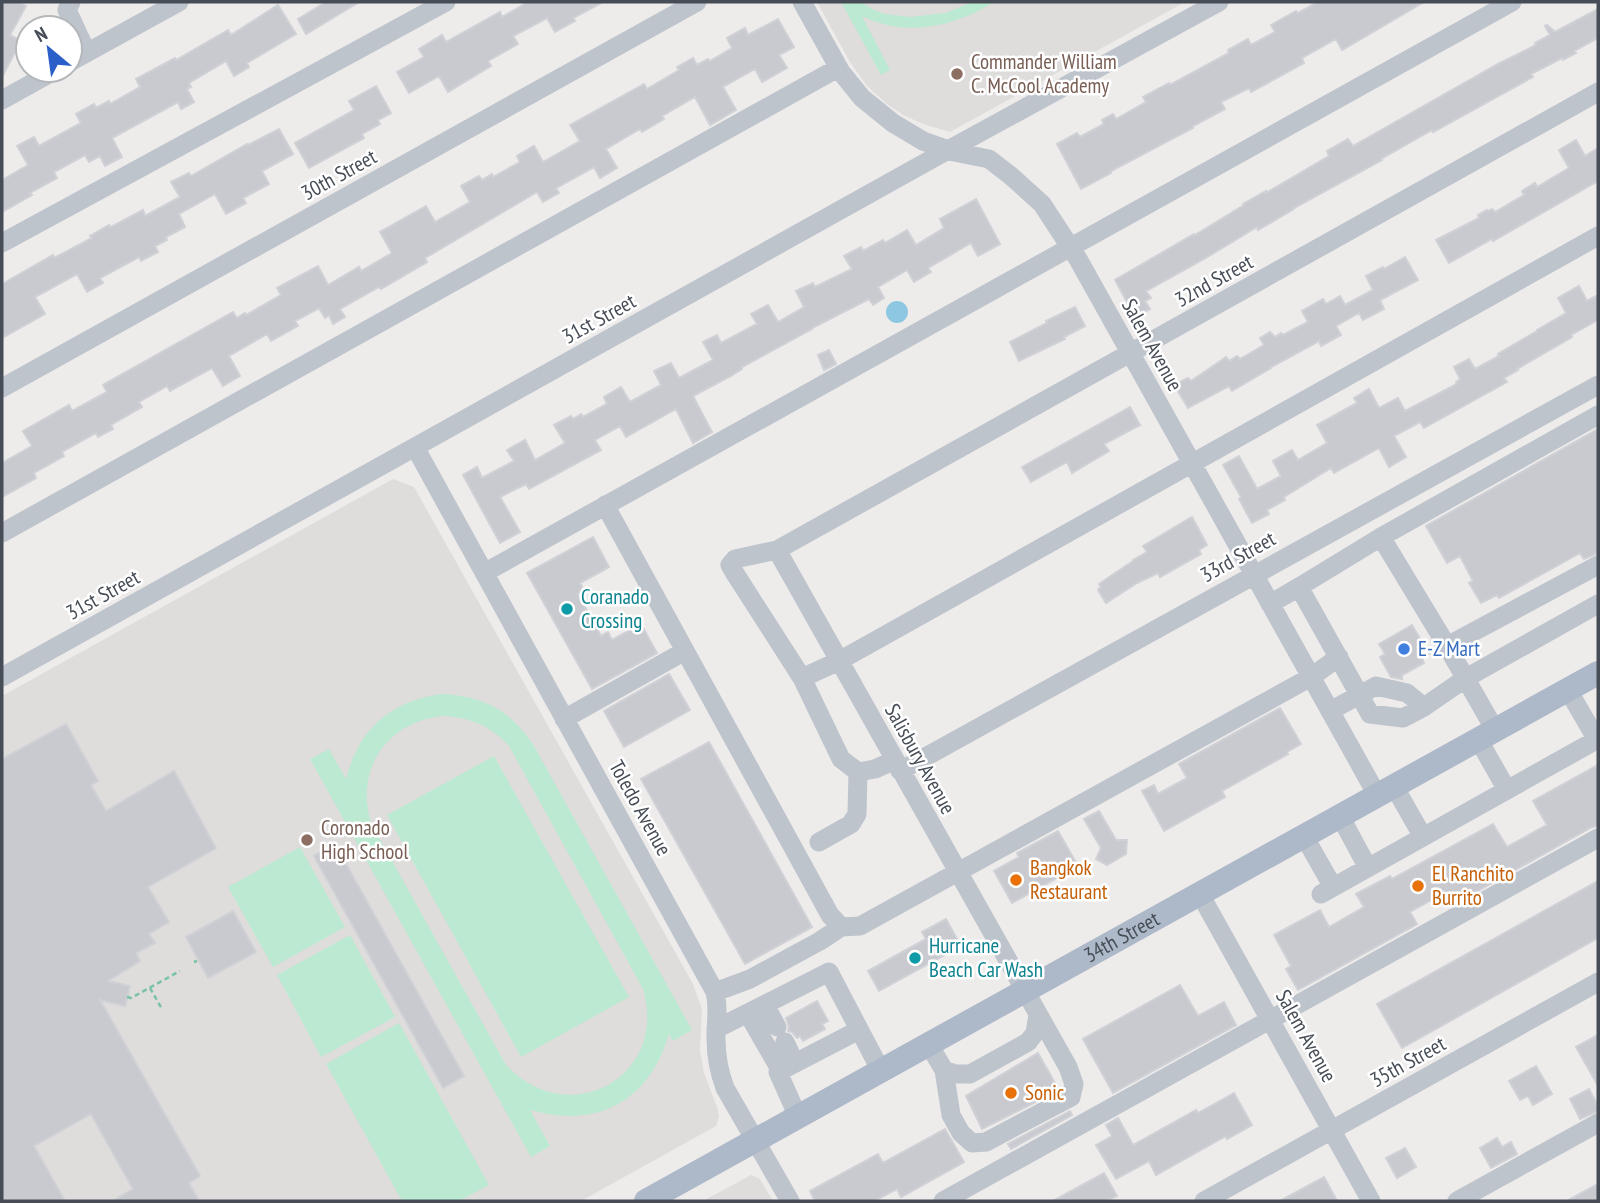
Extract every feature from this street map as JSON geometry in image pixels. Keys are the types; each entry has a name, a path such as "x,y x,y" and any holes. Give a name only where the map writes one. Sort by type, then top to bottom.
{"main road":[{"name":"34th Street","path":"646,1201 1598,673"}],"street":[{"path":"71,2 67,10 88,53"},
{"path":"84,55 179,2"},
{"path":"2,243 446,2"},
{"name":"30th Street","path":"2,388 698,2"},
{"name":"Salem Avenue","path":"802,2 838,68 862,98 923,141 948,150 989,159 1042,204 1071,248 1330,711 1423,837"},
{"name":"31st Street","path":"2,677 1219,2"},
{"path":"484,573 1513,2"},
{"path":"2,533 838,68"},
{"path":"2,100 31,84"},
{"name":"32nd Street","path":"802,677 730,565 736,559 777,550 1598,92"},
{"path":"819,842 851,824 857,814 858,772 841,759 802,677 839,661 1598,236"},
{"name":"33rd Street","path":"858,772 898,765 1254,575 1598,385"},
{"path":"1270,604 1381,537 1598,415"},
{"name":"Toledo Avenue","path":"415,447 715,992 718,1005 716,1051 721,1077 790,1201"},
{"path":"605,505 830,915 841,927"},
{"path":"1381,537 1466,678 1507,790"},
{"name":"Salisbury Avenue","path":"777,550 1068,1067 1074,1084 1071,1097 986,1142 972,1143 961,1133 951,1115 944,1070"},
{"path":"1447,646 1598,565"},
{"path":"1299,587 1370,714 1403,719 1466,678 1598,604"},
{"path":"1288,636 1318,620"},
{"path":"564,719 685,651"},
{"path":"715,992 750,979 841,927 860,926 1311,677 1339,657"},
{"path":"1330,711 1376,686 1407,693 1424,707"},
{"path":"1304,836 1327,891 1597,740 1568,690"},
{"path":"1340,816 1368,868"},
{"path":"943,1201 1598,838"},
{"name":"Salem Avenue","path":"1200,894 1371,1201"},
{"path":"716,1029 829,972 881,1071"},
{"name":"35th Street","path":"1204,1201 1598,982"},
{"path":"757,1009 781,1034 788,1067"},
{"path":"757,1009 788,1067"},
{"path":"929,1045 944,1070 955,1074 970,1074 1028,1042 1035,1033 1038,1015"},
{"path":"798,1117 778,1072 859,1030"},
{"path":"1457,1201 1598,1123"}],"path":[{"path":"127,997 131,998 180,971"},
{"path":"150,988 162,1009"}],"shaded area":[{"name":"Commander William C. McCool Academy","path":"817,2 1185,2 950,132 905,116 867,86 850,62"},
{"name":"Coronado High School","path":"393,479 414,487 693,984 702,1009 700,1051 704,1073 718,1110 716,1126 581,1201 2,1201 2,696"},
{"path":"751,1175 760,1179 773,1201 703,1201"}],"green space":[{"path":"841,2 861,2 885,14 910,17 945,13 973,2 994,2 963,18 930,27 895,27 862,16 890,70 881,75"},
{"path":"442,694 457,695 484,702 506,715 525,734 692,1030 673,1041 669,1034 660,1058 648,1077 634,1093 617,1105 577,1116 530,1110 550,1146 531,1157 310,759 329,749 346,779 359,745 380,720 407,703","holes":["453,717 487,728 509,746 643,989 647,1020 641,1047 628,1069 608,1085 584,1094 558,1094 531,1085 506,1065 371,823 367,803 368,784 380,751 391,738 423,720"]},
{"path":"494,756 629,997 521,1057 387,815"},
{"path":"300,847 345,927 273,967 228,887"},
{"path":"350,935 395,1017 321,1057 277,975"},
{"path":"399,1023 489,1185 459,1201 402,1201 326,1064"}],"water":[{"path":"897,301 905,304 908,312 905,320 897,323 889,320 886,312 889,304"}],"building":[{"path":"2,2 18,2 26,6 22,14 14,14 14,28 10,35 14,37 14,54 2,77"},
{"path":"326,2 359,2 306,34 298,19"},
{"path":"528,2 603,2 573,18 575,21 555,32 547,18 513,36 518,44 488,61 491,66 448,92 439,76 409,93 397,72 424,57 419,49 442,35 446,42 500,12 502,17"},
{"path":"1318,2 1424,2 1342,50 1336,39 1302,58 1304,63 1251,92 1249,88 1221,102 1225,109 1081,189 1057,144 1077,133 1080,137 1104,124 1102,120 1113,114 1116,119 1146,102 1143,97 1229,53 1228,50 1248,39 1251,45 1275,32 1271,25"},
{"path":"278,5 296,34 247,63 249,67 234,76 226,61 189,83 191,87 187,89 194,102 181,109 178,102 112,138 122,157 105,166 100,156 89,162 85,155 54,172 57,178 2,212 2,180 28,165 17,146 34,137 39,146 81,123 76,114 94,104 96,108 109,101 110,104 140,87 136,79 228,30 231,35"},
{"path":"1598,9 1598,38 1574,51 1576,53 1531,74 1533,77 1433,132 1432,130 1146,291 1151,298 1145,301 1150,309 1135,317 1115,280 1329,156 1327,151 1348,139 1353,146 1536,45 1535,43 1550,35 1545,26 1555,32"},
{"path":"778,19 794,47 779,55 787,68 762,82 755,69 723,87 736,110 710,125 695,97 662,116 664,119 642,132 640,129 606,149 617,168 600,178 594,167 556,188 559,193 543,202 537,192 425,258 427,262 340,309 345,317 333,324 329,315 325,318 319,308 295,321 298,326 271,341 267,334 229,356 240,376 223,386 212,368 170,391 167,386 139,402 142,407 111,425 113,429 98,437 96,433 62,452 64,456 34,473 36,478 2,497 2,463 32,446 23,431 69,405 72,411 107,392 103,385 233,312 237,318 245,313 246,315 281,295 277,288 318,266 328,285 359,267 361,271 392,253 380,232 426,206 435,222 470,202 461,186 479,176 482,180 492,174 493,177 520,162 517,156 534,146 543,162 580,141 570,125 644,84 647,89 679,70 677,67 693,58 697,65 708,59 710,61 732,48 727,38 745,28 748,35"},
{"path":"376,86 391,113 378,120 380,124 362,134 364,138 309,168 295,143 354,110 349,101"},
{"path":"279,129 293,154 262,171 269,184 243,198 246,203 226,214 215,194 179,214 185,227 155,246 158,252 141,261 139,257 100,278 103,283 87,292 77,274 35,297 45,314 2,338 2,284 53,255 54,258 92,238 90,236 109,225 111,227 143,210 145,216 180,197 171,182 189,173 191,176"},
{"path":"1576,140 1585,156 1598,148 1598,181 1449,263 1436,240 1479,218 1478,215 1487,210 1492,209 1495,212 1524,195 1522,191 1535,183 1537,187 1569,168 1559,150"},
{"path":"976,199 1000,244 978,256 971,243 928,268 931,272 914,282 907,270 878,287 884,298 873,305 869,299 812,328 693,396 712,432 693,443 676,409 626,437 620,426 595,440 601,450 529,489 526,484 500,497 520,532 500,543 463,475 477,467 482,478 514,461 507,450 525,440 535,460 565,443 554,425 571,416 573,419 581,414 583,417 607,404 604,397 621,387 630,402 661,385 654,371 671,363 679,378 713,360 703,342 717,335 721,343 757,324 751,314 768,305 778,322 804,307 796,291 813,283 815,287 852,269 844,256 861,247 863,251 883,240 885,243 907,230 916,245 944,228 940,219"},
{"path":"1405,257 1418,280 1380,300 1384,309 1363,320 1359,313 1336,326 1341,335 1321,346 1319,341 1232,391 1229,386 1188,408 1174,385 1188,378 1191,381 1226,357 1229,361 1237,356 1240,359 1264,345 1260,338 1270,332 1275,337 1281,333 1283,335 1308,322 1302,311 1323,299 1326,304 1340,296 1345,305 1373,290 1366,276"},
{"path":"1579,286 1587,301 1598,295 1598,320 1517,369 1504,378 1507,382 1424,428 1420,422 1394,436 1406,457 1389,467 1379,448 1334,473 1331,468 1284,497 1285,500 1267,510 1269,514 1252,523 1223,465 1239,456 1257,489 1281,476 1273,461 1292,450 1298,460 1327,443 1317,425 1357,403 1354,398 1369,389 1379,408 1398,398 1405,411 1457,384 1460,379 1454,367 1469,359 1475,369 1566,313 1558,298"},
{"path":"1075,307 1085,326 1064,337 1065,339 1019,361 1010,342"},
{"path":"829,350 836,364 824,370 818,355"},
{"path":"1130,407 1140,425 1104,444 1109,451 1072,473 1067,462 1031,482 1022,467"},
{"path":"1598,429 1598,553 1584,559 1580,553 1499,598 1497,595 1481,603 1469,583 1473,581 1460,556 1447,563 1426,526"},
{"path":"1192,517 1207,545 1199,550 1201,554 1160,577 1158,573 1137,583 1106,603 1098,590 1101,587 1099,584 1147,552 1143,546"},
{"name":"Coranado Crossing","path":"593,537 609,567 580,583 584,590 578,594 601,636 608,632 612,640 641,624 657,653 592,689 527,573"},
{"name":"E-Z Mart","path":"1412,625 1429,654 1422,658 1424,663 1402,675 1402,679 1391,677 1380,657 1385,654 1379,644"},
{"name":"Coranado Crossing","path":"669,674 690,710 624,747 604,711"},
{"path":"1280,708 1301,744 1222,791 1225,797 1164,831 1142,791 1154,785 1158,794 1187,778 1179,764"},
{"path":"66,724 98,781 91,785 106,811 174,771 216,848 148,887 169,922 149,934 155,943 136,953 140,961 108,981 130,986 125,1006 100,1000 200,1176 189,1183 199,1201 112,1201 133,1189 91,1114 34,1146 65,1201 2,1201 2,759"},
{"path":"709,742 812,927 745,964 641,779"},
{"path":"1598,765 1598,826 1451,906 1444,893 1410,912 1417,924 1298,990 1286,969 1291,966 1274,935 1320,910 1329,927 1364,907 1356,894 1390,876 1392,879 1493,824 1507,847 1547,825 1533,801"},
{"path":"1099,811 1116,840 1127,840 1126,854 1107,865 1096,859 1101,848 1084,819"},
{"path":"1058,831 1078,866 1012,903 994,871 1019,857 1017,853"},
{"path":"335,844 464,1076 443,1088 314,856"},
{"path":"1598,881 1598,938 1402,1048 1377,1004"},
{"path":"233,911 256,952 208,978 186,937"},
{"name":"Hurricane Beach Car Wash","path":"946,919 961,946 879,991 868,971 926,939 922,932"},
{"path":"1180,985 1198,1016 1224,1002 1236,1025 1113,1093 1083,1039"},
{"path":"817,1001 828,1021 822,1024 825,1029 803,1041 800,1036 797,1038 788,1031 786,1018"},
{"path":"1598,1035 1598,1086 1576,1047"},
{"name":"Sonic","path":"1038,1053 1059,1090 982,1129 966,1096"},
{"path":"1536,1066 1552,1094 1533,1105 1528,1096 1520,1100 1509,1081"},
{"path":"1589,1089 1598,1111 1580,1119 1570,1099"},
{"path":"1234,1093 1252,1125 1227,1139 1226,1136 1156,1175 1149,1161 1116,1179 1096,1145 1112,1136 1106,1125 1118,1118 1133,1145 1196,1110 1198,1113"},
{"path":"1070,1111 1072,1115 1011,1149 1008,1144"},
{"path":"945,1129 964,1162 901,1197 897,1189 874,1201 815,1201 810,1191 878,1154 883,1163"},
{"path":"1497,1138 1502,1147 1511,1142 1517,1154 1491,1168 1480,1148"},
{"path":"1405,1148 1416,1167 1397,1178 1386,1158"},
{"path":"1104,1173 1117,1196 1106,1201 1053,1201"},
{"path":"1324,1177 1337,1201 1280,1201"},
{"path":"1598,1184 1598,1201 1567,1201"}],"place":[{"name":"Commander William C. McCool Academy","path":"957,74"},
{"name":"Coranado Crossing","path":"567,609"},
{"name":"E-Z Mart","path":"1404,649"},
{"name":"Coronado High School","path":"307,840"},
{"name":"Bangkok Restaurant","path":"1016,880"},
{"name":"El Ranchito Burrito","path":"1418,886"},
{"name":"Hurricane Beach Car Wash","path":"915,958"},
{"name":"Sonic","path":"1011,1093"}]}
